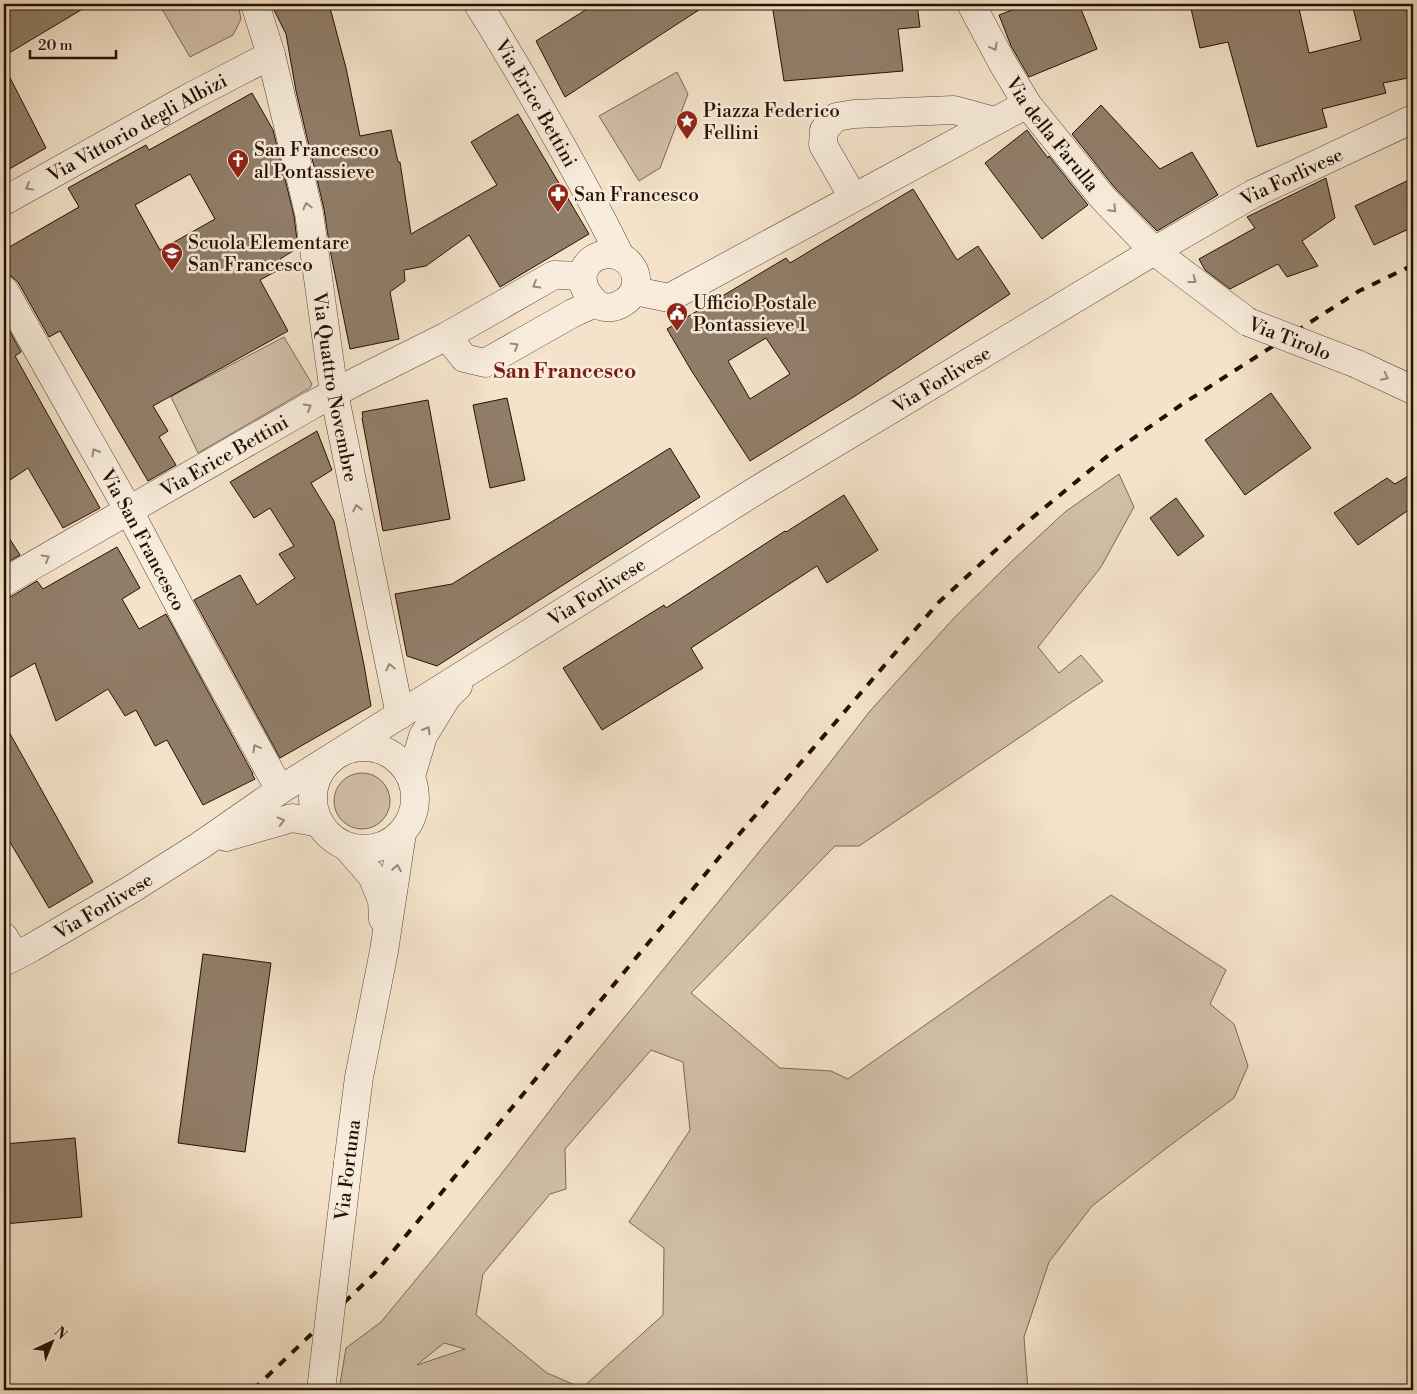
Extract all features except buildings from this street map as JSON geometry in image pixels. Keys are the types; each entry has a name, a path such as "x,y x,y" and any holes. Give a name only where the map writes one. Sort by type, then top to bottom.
{"street":[{"name":"Via Quattro Novembre","path":"255,4 271,55 309,213 334,393 411,776"},
{"name":"Via Erice Bettini","path":"478,4 517,67 609,232 620,256 634,272 637,280 635,291"},
{"name":"Via della Farulla","path":"971,4 1027,104 1103,198 1154,251"},
{"name":"Via Vittorio degli Albizi","path":"4,201 84,155 271,55"},
{"path":"620,256 601,255 586,267 582,276 583,286 595,303 604,307 616,306 626,302 635,291 669,298 1027,104"},
{"path":"853,197 823,145 824,130 836,117 854,114 954,110 994,121"},
{"name":"Via Forlivese","path":"7,952 31,948 130,890 201,845 280,790 757,490 1154,251 1254,194 1413,119"},
{"name":"Via Tirolo","path":"1154,251 1248,322 1358,364 1413,390"},
{"name":"Via Erice Bettini","path":"4,582 334,393 447,336 554,275 582,276"},
{"name":"Via San Francesco","path":"4,290 129,511 280,790"},
{"path":"447,336 464,358 484,363 573,313 595,303"},
{"name":"Via Forlivese","path":"411,776 423,736 447,698 483,663"},
{"name":"Via Forlivese","path":"201,845 292,818 320,823 314,806 314,788 320,772 329,760 348,749 368,746 387,751 405,765 411,776 416,794 414,809 402,833"},
{"path":"320,823 331,836 346,846 364,849 382,846 402,833"},
{"name":"Via Fortuna","path":"321,1390 359,1077 384,951 402,833"},
{"name":"Via Fortuna","path":"346,846 372,876 382,900 384,951"}],"shaded area":[{"path":"159,4 238,4 241,19 233,35 190,57"},
{"path":"677,72 688,94 660,168 639,181 599,116"},
{"path":"284,337 312,384 310,388 198,453 171,397"},
{"path":"1119,474 1134,507 1101,567 1038,647 1059,673 1081,655 1103,681 859,846 835,846 691,993 780,1068 831,1071 848,1079 1111,895 1226,970 1210,1004 1234,1024 1248,1066 1234,1098 1092,1206 1049,1262 1024,1337 1028,1390 339,1390 346,1348 381,1322 442,1248 570,1084 798,804 870,711 954,618 1065,512","holes":["651,1050 683,1062 690,1130 629,1222 664,1248 663,1315 582,1388 547,1373 476,1315 483,1274 550,1194 566,1189 565,1149","444,1343 465,1349 417,1365 418,1364"]},
{"path":"362,773 373,775 382,781 388,790 390,801 388,812 382,821 373,827 362,829 351,827 342,821 336,812 334,801 336,790 342,781 351,775"}],"railway":[{"path":"253,1390 375,1273 717,860 939,602 1021,527 1105,458 1181,405 1359,291 1413,265"}],"place":[{"name":"Piazza Federico Fellini","path":"687,140"},
{"name":"San Francesco al Pontassieve","path":"238,179"},
{"name":"San Francesco","path":"558,213"},
{"name":"Scuola Elementare San Francesco","path":"172,272"},
{"name":"Ufficio Postale Pontassieve 1","path":"677,332"}],"district":[{"name":"San Francesco","path":"565,371"}]}
